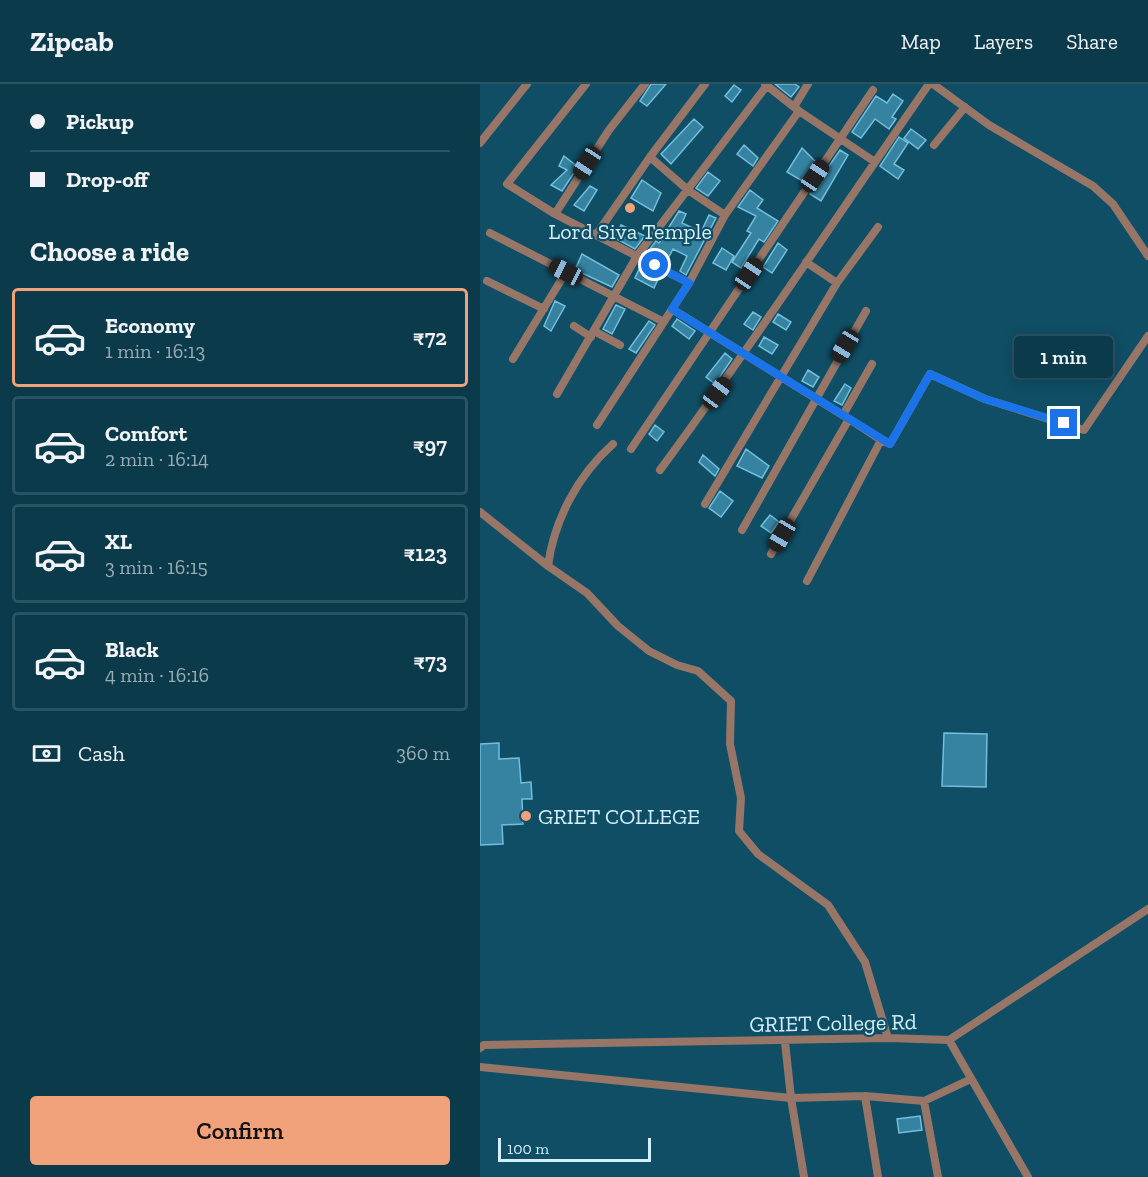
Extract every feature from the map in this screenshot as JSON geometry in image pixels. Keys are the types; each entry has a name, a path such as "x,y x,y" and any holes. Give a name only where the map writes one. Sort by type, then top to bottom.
{"street":[{"path":"480,143 527,84"},
{"path":"586,84 507,184 555,214 689,283"},
{"path":"555,214 609,130 645,84"},
{"path":"596,235 650,157 705,84"},
{"path":"557,394 637,256 767,84 797,109 842,137 875,162"},
{"path":"597,425 689,283 725,215 797,109 808,84"},
{"path":"660,470 745,354 806,262 931,84 989,125 1094,186 1113,204 1148,256"},
{"path":"631,449 873,90"},
{"path":"934,145 964,106"},
{"path":"650,157 688,190 725,215"},
{"path":"705,504 837,283 878,227"},
{"path":"490,233 664,322"},
{"path":"806,262 837,283"},
{"path":"513,359 566,272"},
{"path":"487,281 544,309"},
{"path":"672,309 890,444 930,374 985,399 1084,430 1148,336"},
{"path":"742,530 815,397 866,311"},
{"path":"574,326 620,345"},
{"path":"771,554 846,417 872,364"},
{"path":"807,581 881,440"},
{"path":"548,566 556,526 576,490 598,458 613,444"},
{"path":"480,512 548,566 587,593 618,626 649,651 677,665 698,670 731,701 730,744 741,798 739,831 758,854 828,905 865,962 888,1038"},
{"name":"GRIET College Rd","path":"480,1048 484,1045 785,1042 888,1038 949,1040 1148,909"},
{"path":"949,1040 1028,1177"},
{"path":"785,1042 791,1098 804,1177"},
{"path":"480,1067 791,1098 865,1096 924,1101 971,1079"},
{"path":"865,1096 878,1177"},
{"path":"924,1101 938,1177"}],"building":[{"path":"651,84 666,84 647,106 640,101"},
{"path":"775,84 795,84 799,87 791,97"},
{"path":"734,85 741,90 732,102 725,96"},
{"path":"893,94 903,101 892,117 896,119 889,129 875,119 861,138 852,132 876,96 887,103"},
{"path":"694,119 703,127 671,164 661,154"},
{"path":"911,129 926,140 918,149 904,138"},
{"path":"899,137 908,143 894,164 904,170 898,179 880,166"},
{"path":"744,145 758,158 753,166 737,154"},
{"path":"802,148 817,163 804,182 787,172"},
{"path":"840,150 848,155 821,201 810,194"},
{"path":"564,156 578,167 562,191 551,185 567,170 559,166"},
{"path":"708,172 720,181 708,196 696,188"},
{"path":"642,180 661,193 653,211 631,198"},
{"path":"590,186 597,190 584,211 574,205"},
{"path":"750,190 763,200 757,208 778,221 764,242 759,239 741,268 732,262 751,233 747,231 756,216 738,207"},
{"path":"679,211 686,214 682,223 701,232 709,215 716,218 686,275 680,271 687,256 673,249 665,264 646,254 656,241 659,243"},
{"path":"621,225 645,236 635,249 615,238"},
{"path":"778,243 787,250 772,273 763,267"},
{"path":"722,248 734,256 726,270 713,263"},
{"path":"582,254 619,275 612,287 575,270"},
{"path":"641,265 660,275 654,288 635,278"},
{"path":"555,301 565,306 551,331 544,326"},
{"path":"616,305 625,309 612,334 603,329"},
{"path":"753,312 761,317 753,330 744,324"},
{"path":"778,314 791,322 786,330 773,322"},
{"path":"677,319 695,331 689,339 672,326"},
{"path":"649,321 655,325 636,353 629,349"},
{"path":"764,337 778,345 772,354 759,346"},
{"path":"725,353 732,359 715,384 706,377"},
{"path":"808,370 819,377 813,387 802,381"},
{"path":"845,384 851,388 842,405 834,401"},
{"path":"655,425 664,432 657,441 649,434"},
{"path":"746,449 769,466 762,478 737,466"},
{"path":"703,455 719,469 715,476 699,462"},
{"path":"720,491 733,501 721,517 709,508"},
{"path":"770,515 779,522 771,533 761,526"},
{"path":"944,733 987,734 986,787 942,786"},
{"path":"499,743 499,759 519,758 521,783 531,782 532,799 522,799 523,824 502,825 503,844 480,845 480,744"},
{"path":"920,1116 922,1130 899,1133 897,1119"}],"place":[{"name":"Lord Siva Temple","path":"630,208"},
{"name":"GRIET COLLEGE","path":"526,816"}],"route":[{"path":"655,265 689,283 672,309 890,444 930,374 985,399 1064,423"}]}
